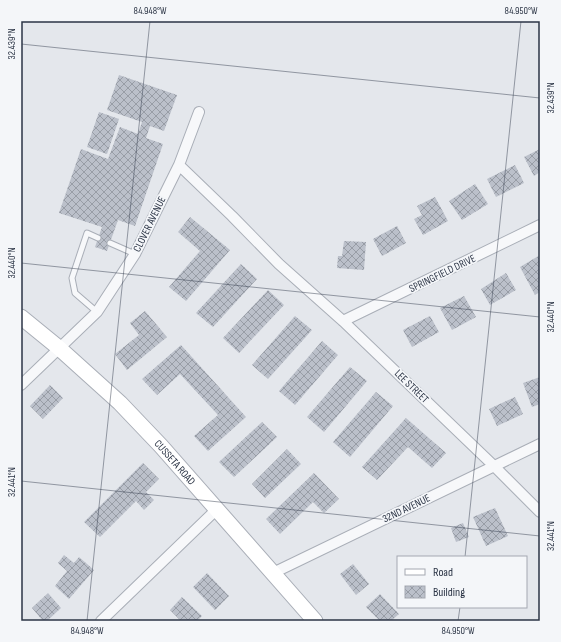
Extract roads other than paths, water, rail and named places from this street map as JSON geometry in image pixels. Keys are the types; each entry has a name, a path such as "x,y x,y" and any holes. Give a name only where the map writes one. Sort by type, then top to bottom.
{"street":[{"name":"CLOVER AVENUE","path":"21,385 96,312 135,254 179,165 199,112"},
{"name":"LEE STREET","path":"179,165 279,264 343,321 540,512"},
{"name":"SPRINGFIELD DRIVE","path":"343,321 540,224"},
{"name":"CUSSETA ROAD","path":"21,316 120,403 161,446 315,621"},
{"name":"32ND AVENUE","path":"272,573 540,444"},
{"path":"101,621 216,510"}],"lane":[{"path":"96,312 75,294 72,278 87,233 98,238"},
{"path":"110,243 135,254"}]}
